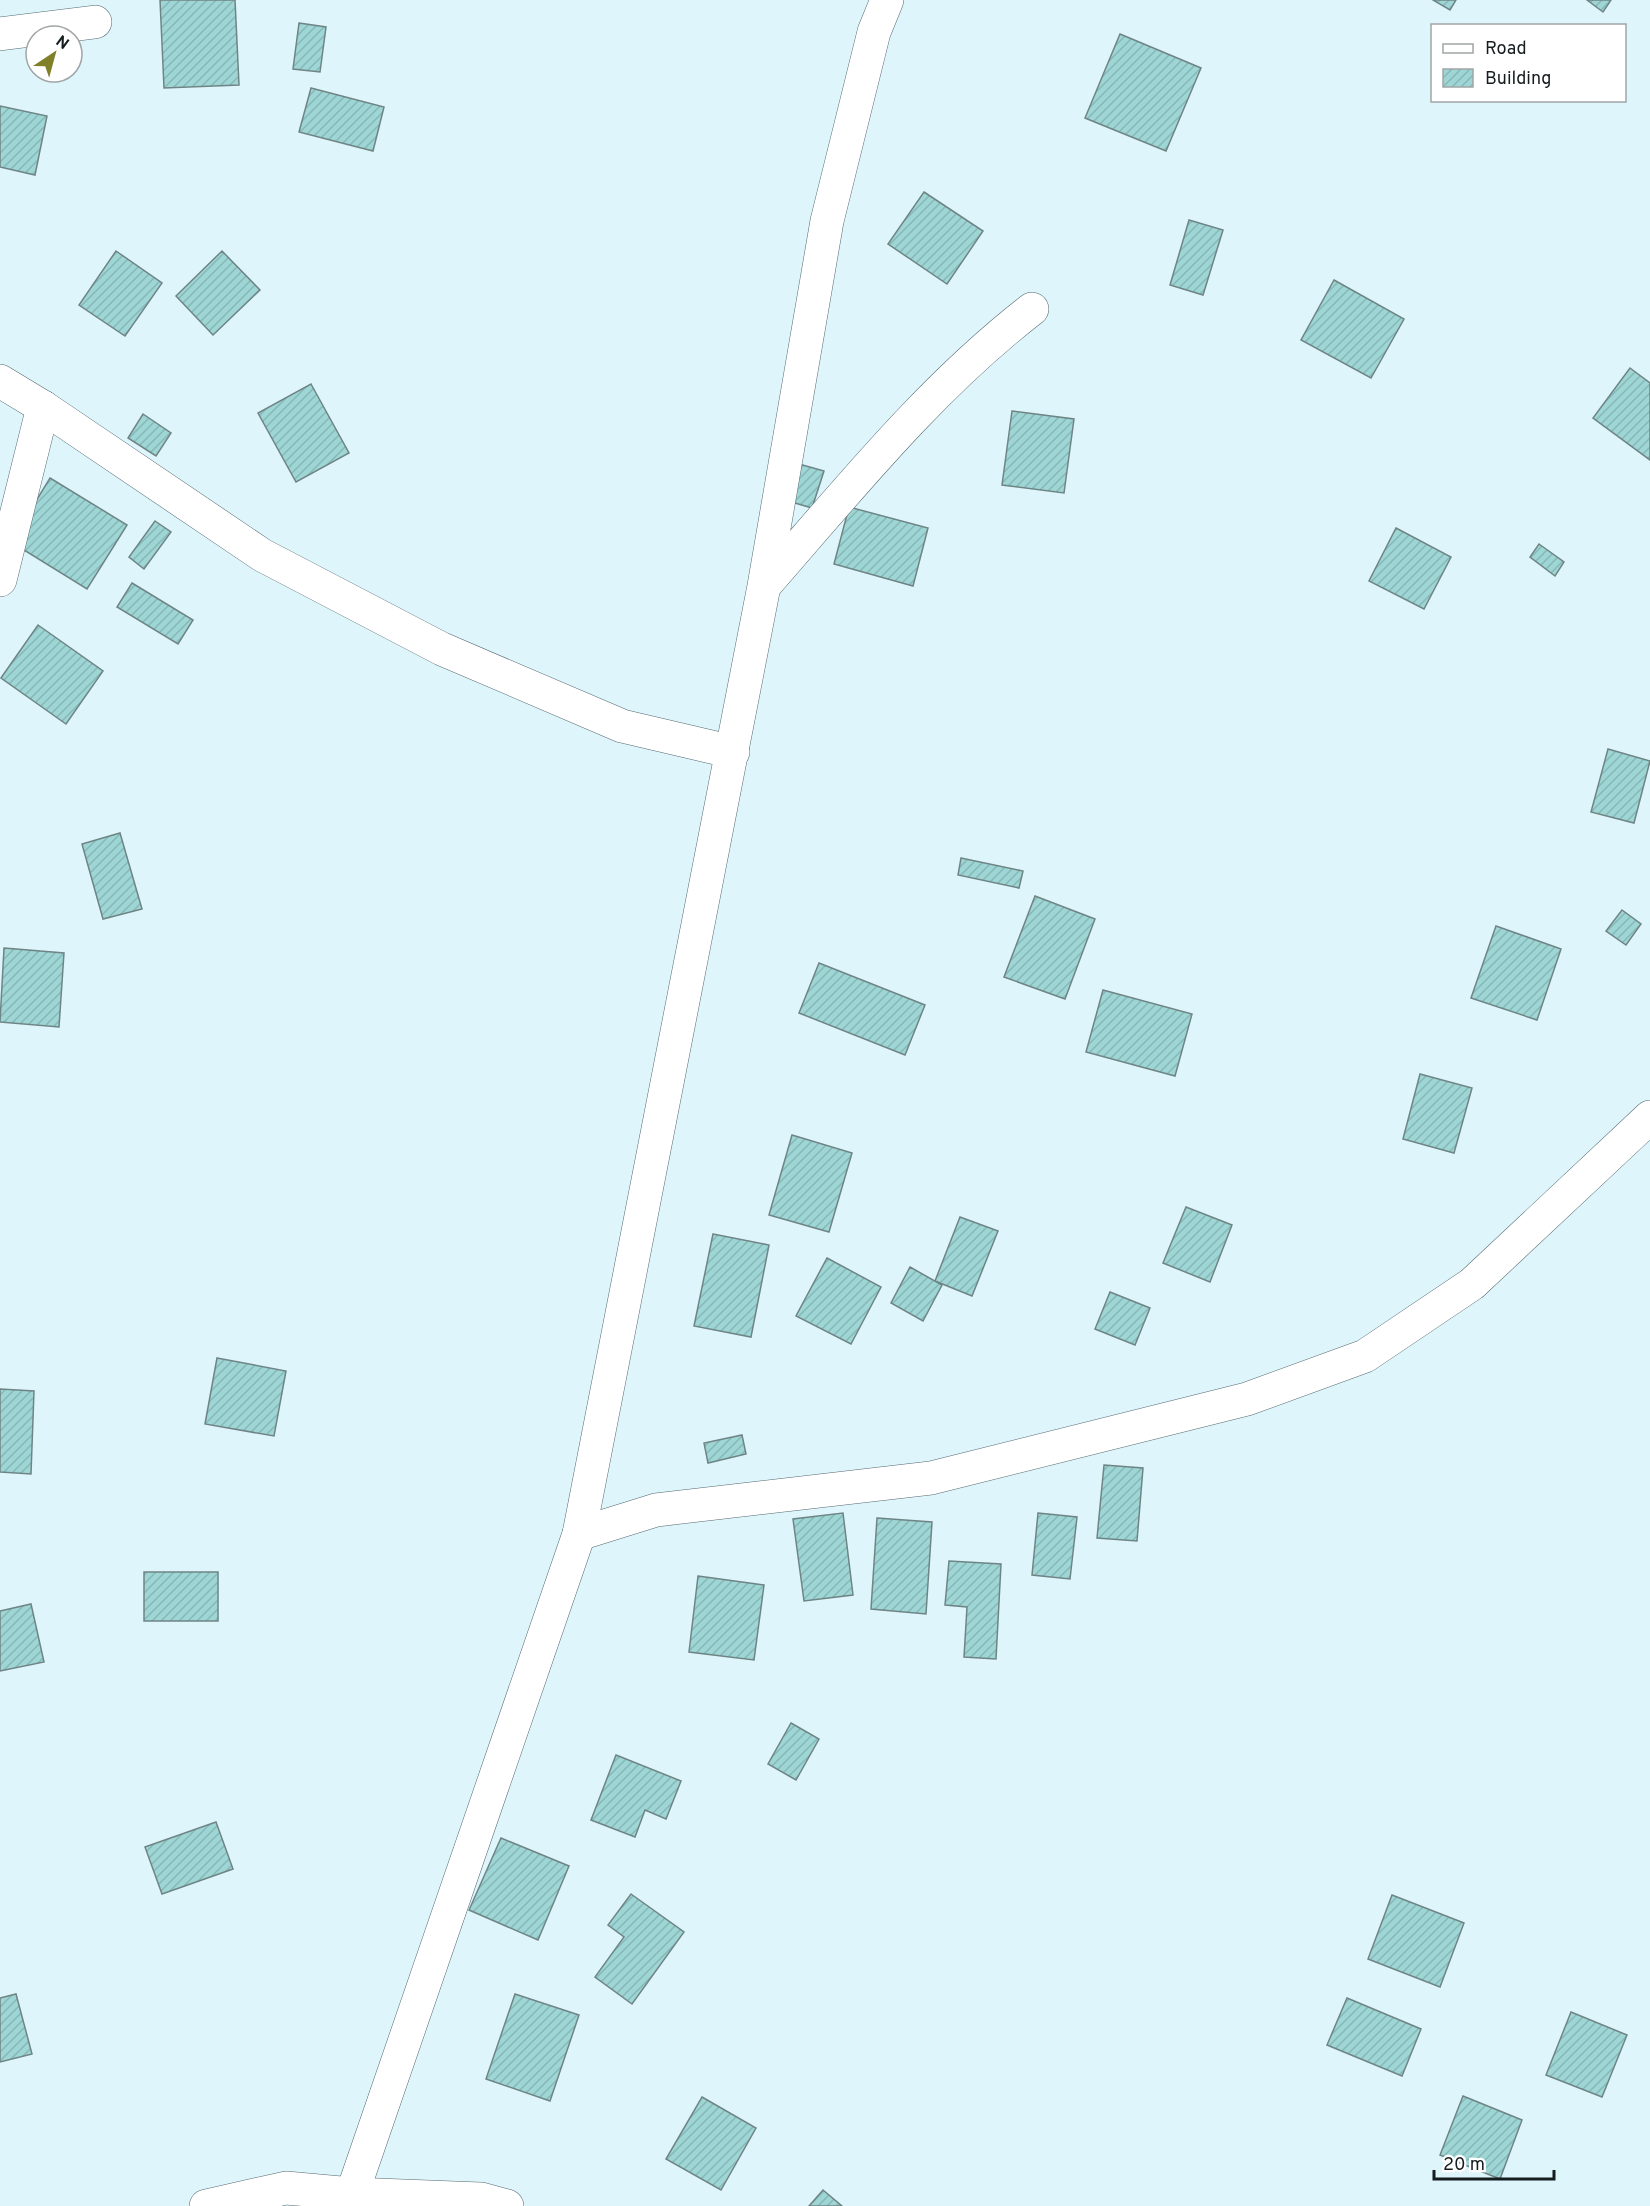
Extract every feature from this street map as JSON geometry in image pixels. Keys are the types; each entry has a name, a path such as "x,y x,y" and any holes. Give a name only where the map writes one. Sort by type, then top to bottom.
{"street":[{"path":"350,2200 579,1534 733,752 827,221 874,32 887,0"},
{"path":"0,34 95,22"},
{"path":"764,586 924,406 998,336 1032,309"},
{"path":"0,381 43,407 262,555 442,649 622,726 733,752"},
{"path":"0,580 43,407"},
{"path":"579,1534 656,1510 931,1478 1247,1399 1365,1356 1472,1284 1650,1118"},
{"path":"206,2206 285,2188 350,2200 481,2199 507,2206"}],"building":[{"path":"160,0 235,0 239,85 164,88"},
{"path":"1433,0 1456,0 1450,10"},
{"path":"1587,0 1611,0 1603,12"},
{"path":"299,23 326,27 320,72 293,69"},
{"path":"1120,34 1201,68 1166,151 1085,118"},
{"path":"311,88 384,107 373,151 299,132"},
{"path":"0,106 47,116 35,175 0,167"},
{"path":"924,192 983,231 947,284 888,244"},
{"path":"1189,220 1223,230 1203,295 1170,285"},
{"path":"116,251 162,283 125,336 79,305"},
{"path":"222,251 260,290 213,335 176,296"},
{"path":"1334,280 1404,319 1371,378 1301,340"},
{"path":"1630,368 1650,383 1650,460 1593,418"},
{"path":"311,384 349,453 296,482 258,413"},
{"path":"1012,411 1074,419 1064,493 1002,485"},
{"path":"143,414 171,433 156,456 128,438"},
{"path":"799,464 824,471 812,508 788,501"},
{"path":"50,478 127,525 87,589 11,542"},
{"path":"849,507 928,528 913,586 834,564"},
{"path":"155,521 171,532 144,569 129,557"},
{"path":"1396,528 1451,557 1424,609 1369,581"},
{"path":"1539,544 1564,562 1555,576 1530,557"},
{"path":"132,583 193,620 178,644 117,607"},
{"path":"38,625 103,671 66,724 1,678"},
{"path":"1608,749 1650,761 1634,823 1591,812"},
{"path":"120,833 142,909 103,919 82,844"},
{"path":"961,858 1023,871 1019,888 958,875"},
{"path":"1035,896 1095,919 1065,999 1004,977"},
{"path":"1622,910 1641,924 1626,945 1606,931"},
{"path":"1496,926 1561,949 1537,1020 1471,998"},
{"path":"4,948 64,953 59,1027 0,1022"},
{"path":"819,963 925,1005 905,1055 799,1013"},
{"path":"1103,990 1192,1014 1175,1076 1086,1052"},
{"path":"1420,1074 1472,1088 1454,1153 1403,1139"},
{"path":"792,1135 852,1153 829,1232 769,1215"},
{"path":"1186,1207 1232,1225 1210,1282 1163,1263"},
{"path":"960,1217 998,1231 972,1296 935,1281"},
{"path":"713,1234 769,1245 751,1337 694,1326"},
{"path":"827,1258 881,1287 851,1344 796,1316"},
{"path":"910,1267 942,1285 923,1321 891,1303"},
{"path":"1110,1292 1150,1308 1135,1345 1095,1329"},
{"path":"217,1358 286,1371 274,1436 205,1424"},
{"path":"0,1389 34,1391 31,1474 0,1472"},
{"path":"742,1435 746,1454 708,1463 704,1443"},
{"path":"1104,1465 1143,1468 1137,1541 1097,1538"},
{"path":"843,1513 853,1595 804,1601 793,1519"},
{"path":"1038,1513 1077,1517 1070,1579 1032,1575"},
{"path":"877,1518 932,1522 926,1614 871,1609"},
{"path":"949,1561 1001,1564 996,1659 964,1657 967,1607 945,1605"},
{"path":"144,1572 218,1572 218,1621 144,1621"},
{"path":"698,1576 764,1585 754,1660 689,1652"},
{"path":"31,1604 44,1662 0,1671 0,1611"},
{"path":"791,1723 819,1739 796,1780 768,1764"},
{"path":"616,1755 681,1781 666,1819 645,1810 635,1837 591,1820"},
{"path":"216,1822 233,1869 162,1894 145,1847"},
{"path":"501,1838 569,1866 538,1940 469,1910"},
{"path":"631,1894 684,1932 632,2004 595,1977 624,1937 608,1925"},
{"path":"1392,1895 1464,1923 1440,1987 1368,1959"},
{"path":"16,1994 32,2054 0,2062 0,1998"},
{"path":"515,1994 579,2015 550,2101 486,2079"},
{"path":"1347,1998 1421,2029 1402,2076 1327,2045"},
{"path":"1571,2012 1627,2035 1602,2097 1546,2075"},
{"path":"1463,2096 1522,2120 1500,2179 1440,2155"},
{"path":"702,2097 756,2128 721,2190 666,2159"},
{"path":"823,2190 842,2206 809,2206"}]}
